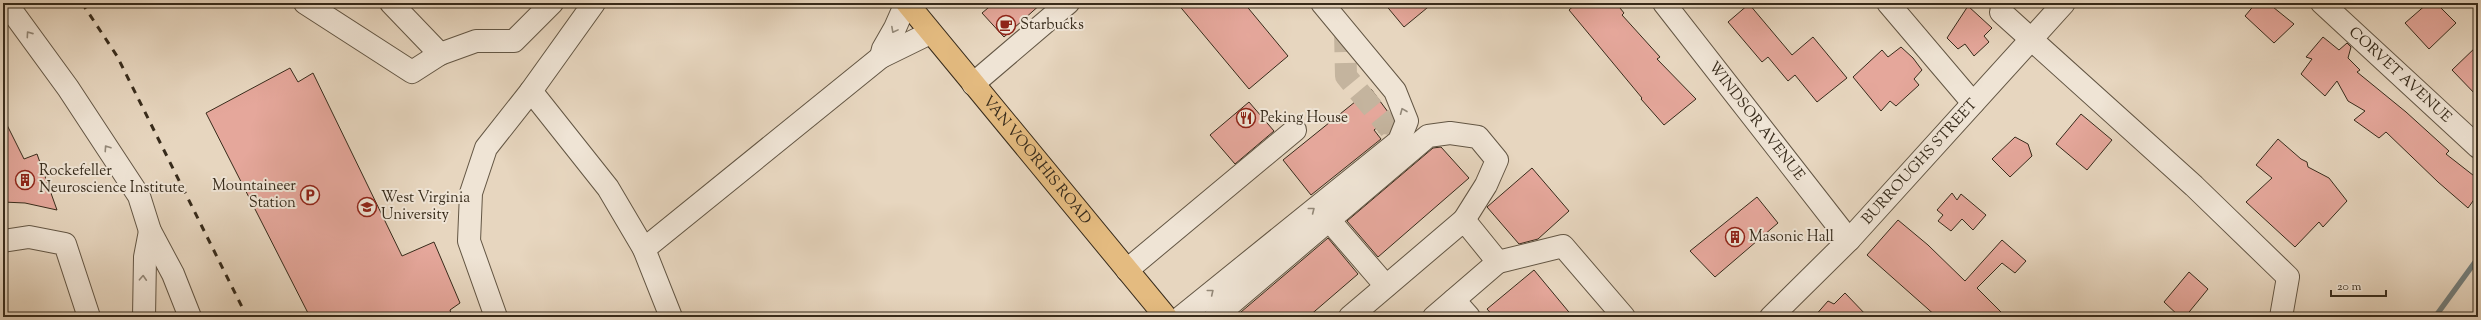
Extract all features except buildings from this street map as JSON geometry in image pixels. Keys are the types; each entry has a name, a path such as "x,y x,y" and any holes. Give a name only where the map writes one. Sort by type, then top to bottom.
{"main road":[{"name":"VAN VOORHIS ROAD","path":"906,3 1166,317"}],"street":[{"path":"6,3 68,88 139,196 150,231 173,274 190,317"},
{"path":"305,3 412,72 440,54 476,41 514,41 552,3"},
{"path":"391,3 440,54"},
{"path":"882,57 883,49 895,28 906,3"},
{"path":"973,84 1068,3"},
{"path":"1181,317 1399,141 1407,121 1394,91 1322,3"},
{"name":"WINDSOR AVENUE","path":"1664,3 1848,240"},
{"path":"1888,3 1973,103"},
{"name":"BURROUGHS STREET","path":"1771,317 1848,240 2064,3"},
{"name":"CORVET AVENUE","path":"2322,3 2478,147"},
{"path":"496,317 469,241 471,192 486,148 531,90 592,4"},
{"path":"2001,12 2194,186 2288,277 2281,317"},
{"path":"644,249 882,57 930,33"},
{"path":"531,90 608,188 644,249 671,317"},
{"path":"1127,270 1295,130"},
{"path":"1215,317 1428,136 1450,133 1478,137 1497,160 1486,185 1464,220 1350,317"},
{"path":"1329,220 1386,286"},
{"path":"1464,220 1498,262"},
{"path":"144,317 144,264 150,231"},
{"path":"3,241 30,237 65,244 88,317"},
{"path":"1434,317 1498,262 1563,246 1624,317"},
{"path":"1454,300 1469,317"}],"waterway":[{"path":"2435,317 2478,258"}],"tunnel":[{"path":"1345,30 1346,76 1390,129 1385,152"}],"railway":[{"path":"82,3 117,56 247,317"}],"place":[{"name":"Starbucks","path":"1006,25"},
{"name":"Peking House","path":"1246,118"},
{"name":"Rockefeller Neuroscience Institute","path":"25,180"},
{"name":"Mountaineer Station","path":"310,195"},
{"name":"West Virginia University","path":"367,207"},
{"name":"Masonic Hall","path":"1735,237"}]}
